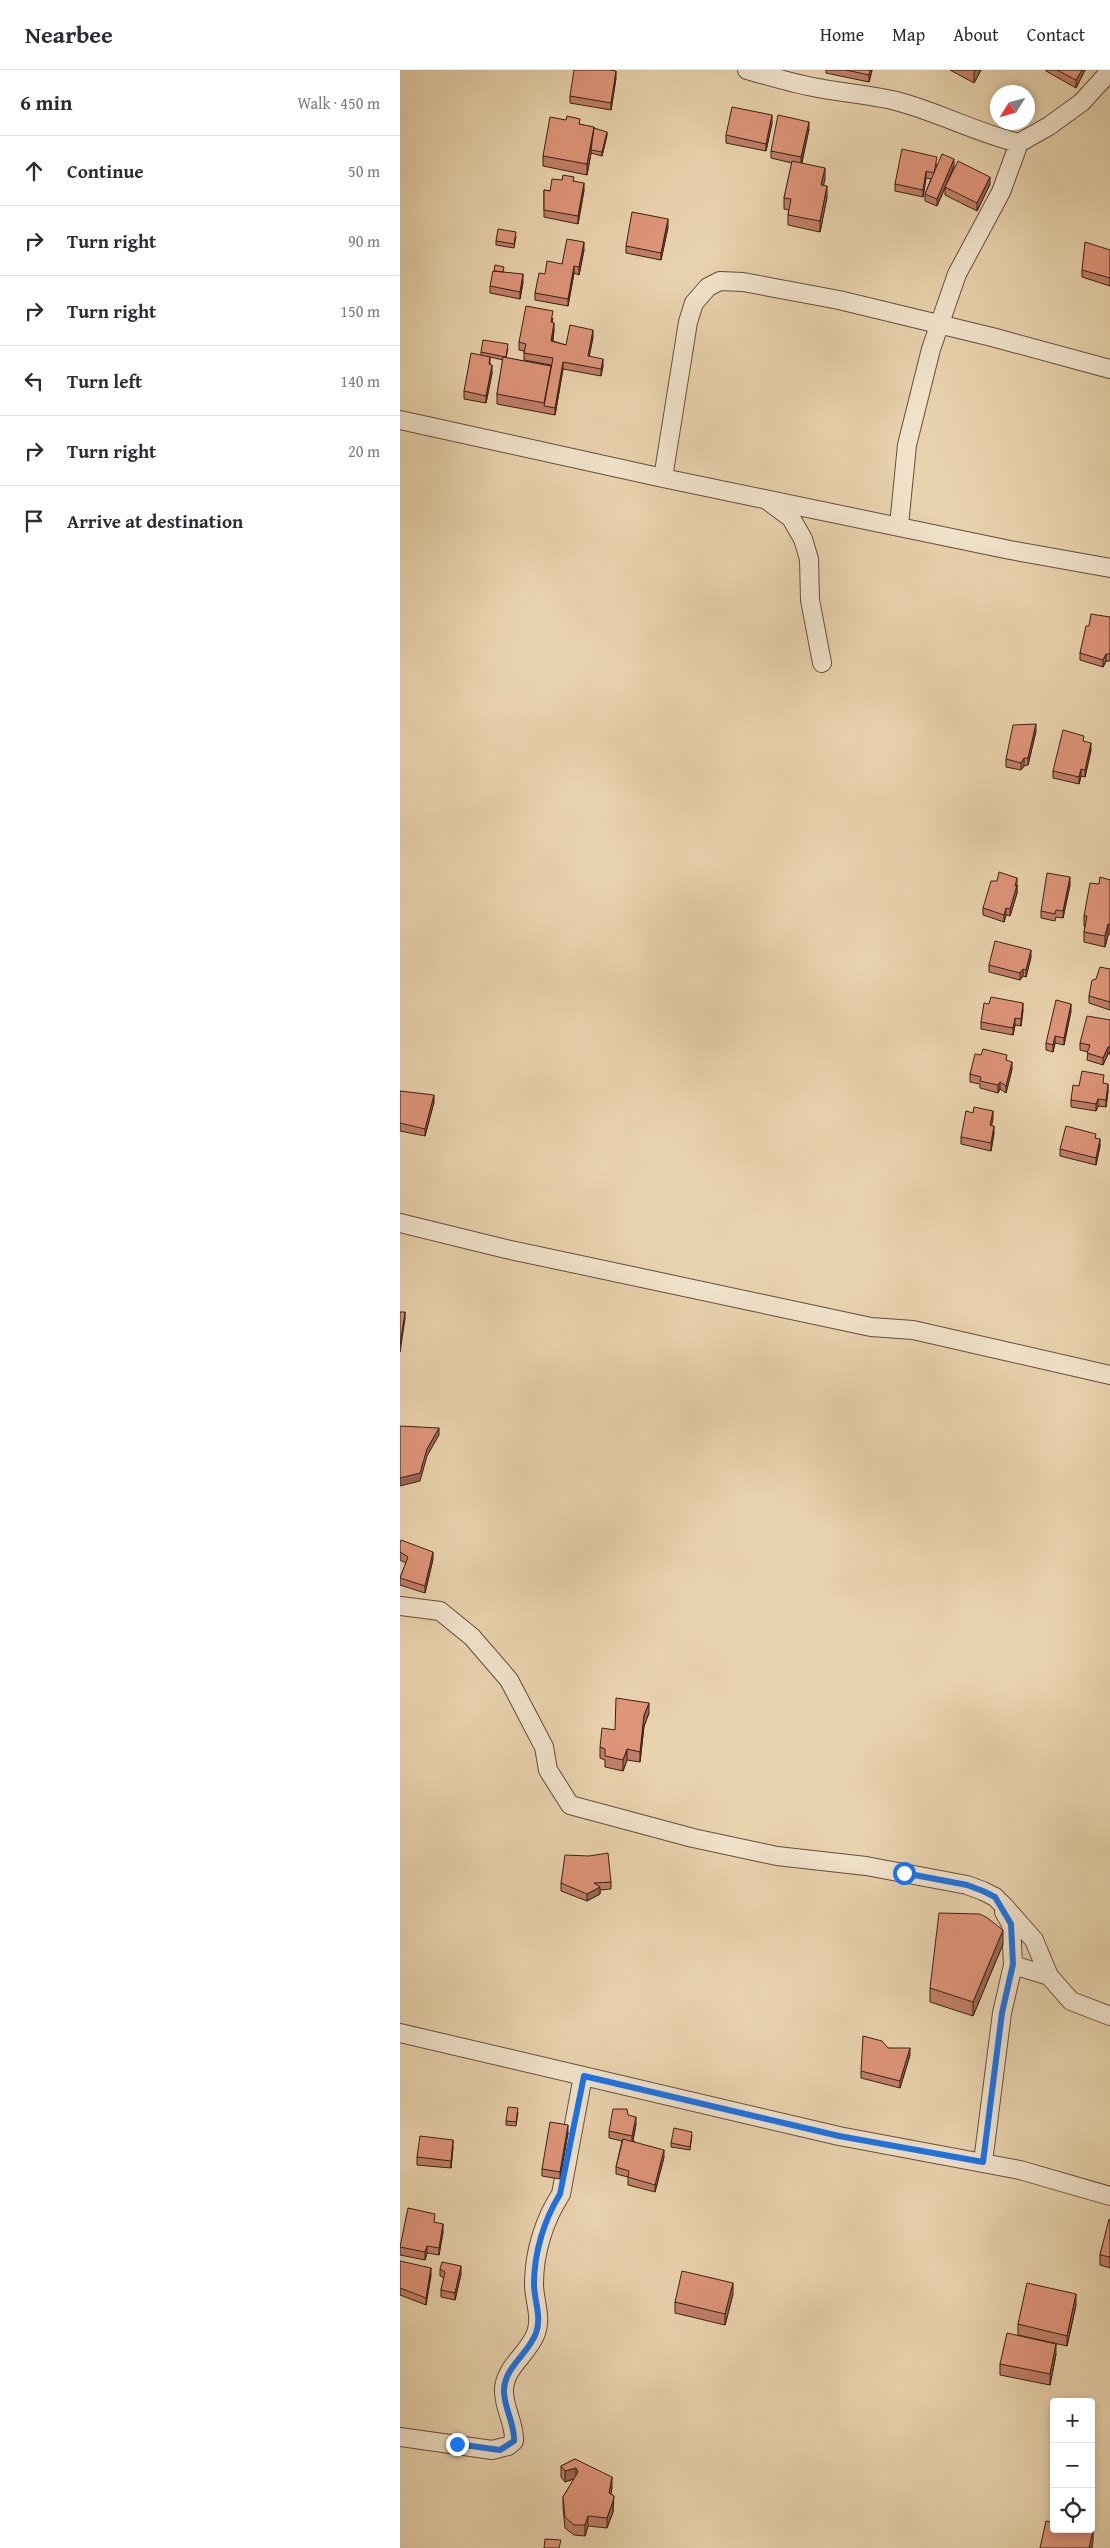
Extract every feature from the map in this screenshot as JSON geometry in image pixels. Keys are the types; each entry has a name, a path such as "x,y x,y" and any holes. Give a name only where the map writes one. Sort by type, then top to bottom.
{"street":[{"path":"746,70 814,88 856,92 897,101 938,114 988,136 1018,143"},
{"path":"899,526 907,445 940,325 957,274 1000,192 1018,143 1049,126 1082,102 1110,71"},
{"path":"664,478 688,322 694,302 708,287 720,281 743,282 839,300 1110,369"},
{"path":"400,420 664,478 764,497 1010,550 1110,568"},
{"path":"764,497 791,518 803,540 809,558 810,600 822,663"},
{"path":"400,1222 506,1249 871,1327 913,1330 1110,1375"},
{"path":"400,1606 440,1611 472,1637 509,1680 544,1747 548,1770 570,1805 734,1847 777,1856 904,1873 967,1885 995,1897 1034,1940 1049,1976 1071,2001 1110,2016"},
{"path":"983,2162 1002,2013 1013,1964 1011,1924 995,1897"},
{"path":"1013,1964 1049,1976"},
{"path":"400,2033 839,2136 983,2162 1110,2196"},
{"path":"400,2437 492,2450 508,2446 514,2441 514,2432 507,2409 504,2388 512,2369 536,2333 538,2318 534,2287 535,2270 548,2217 560,2194 584,2076"}],"building":[{"path":"574,70 616,71 611,103 570,96"},
{"path":"846,70 870,70 869,75"},
{"path":"1057,70 1082,70 1076,80"},
{"path":"732,107 772,115 766,144 726,135"},
{"path":"778,115 809,122 801,157 771,151"},
{"path":"567,116 580,119 579,124 594,127 587,164 543,156 550,117 566,120"},
{"path":"594,128 607,132 602,152 591,150"},
{"path":"902,149 937,157 934,173 926,171 923,190 895,184"},
{"path":"942,154 954,159 937,199 925,194"},
{"path":"792,161 825,168 821,185 827,186 820,221 788,215 791,199 784,198"},
{"path":"958,161 990,177 977,203 945,187"},
{"path":"563,175 574,177 573,181 584,183 578,216 544,210 544,190 550,191 552,179 562,180"},
{"path":"632,212 668,219 661,253 626,246"},
{"path":"498,229 516,232 514,244 496,241"},
{"path":"567,239 584,242 579,267 574,266 568,299 535,293 539,273 545,274 547,261 562,264"},
{"path":"1085,242 1110,250 1110,278 1082,270"},
{"path":"495,265 504,267 503,272 494,271"},
{"path":"493,271 523,274 520,292 490,286"},
{"path":"526,306 553,311 551,322 554,323 551,341 566,345 570,325 593,330 588,356 603,359 601,369 563,362 555,408 544,406 553,358 524,353 526,344 519,342"},
{"path":"483,340 508,344 506,357 481,352"},
{"path":"471,353 490,357 489,364 492,365 486,396 464,391"},
{"path":"503,357 551,366 544,403 497,394"},
{"path":"1091,614 1110,617 1110,654 1106,654 1103,660 1080,653 1086,626 1089,626"},
{"path":"1036,724 1028,758 1024,758 1021,763 1006,759 1013,725"},
{"path":"1063,730 1084,736 1083,741 1091,743 1085,770 1081,769 1079,777 1053,771"},
{"path":"999,872 1017,878 1015,886 1017,885 1010,909 1006,908 1004,915 983,908 991,881 997,881"},
{"path":"1047,873 1070,877 1063,911 1056,910 1055,914 1041,911"},
{"path":"1100,877 1110,880 1110,924 1108,924 1105,936 1084,932 1087,916 1084,916 1090,883 1099,884"},
{"path":"995,941 1031,950 1026,970 1023,969 1020,973 989,965"},
{"path":"1100,967 1110,969 1110,1002 1089,996 1092,980 1096,979"},
{"path":"991,997 1023,1003 1021,1019 1015,1018 1013,1028 981,1022 984,1003 989,1004"},
{"path":"1056,1000 1071,1004 1064,1038 1055,1036 1053,1045 1046,1043"},
{"path":"1087,1016 1110,1020 1110,1047 1108,1047 1103,1058 1087,1053 1090,1045 1080,1043"},
{"path":"983,1049 1007,1055 1006,1060 1012,1062 1006,1086 1000,1082 998,1085 980,1081 981,1077 970,1074 975,1054 981,1055"},
{"path":"1082,1071 1104,1075 1103,1083 1108,1084 1106,1100 1098,1099 1096,1104 1071,1100 1073,1085 1079,1086"},
{"path":"400,1091 434,1095 425,1129 400,1123"},
{"path":"974,1107 993,1111 990,1125 994,1126 991,1143 961,1137 966,1111 973,1113"},
{"path":"1066,1126 1096,1134 1095,1138 1100,1139 1096,1158 1060,1149"},
{"path":"400,1312 405,1312 400,1345"},
{"path":"400,1426 439,1428 427,1449 420,1473 400,1478"},
{"path":"401,1540 433,1552 425,1586 400,1578 408,1557 400,1552"},
{"path":"616,1698 649,1703 644,1715 640,1752 627,1749 623,1760 605,1756 605,1749 600,1747 602,1728 615,1730"},
{"path":"608,1853 611,1882 594,1883 600,1887 587,1894 561,1883 565,1855 589,1856"},
{"path":"939,1913 980,1914 1003,1930 973,2002 930,1988"},
{"path":"863,2036 882,2041 888,2048 910,2048 900,2081 861,2071"},
{"path":"508,2107 518,2108 516,2122 506,2121"},
{"path":"613,2109 627,2109 628,2115 636,2117 632,2136 609,2131"},
{"path":"550,2122 568,2125 560,2172 542,2169"},
{"path":"674,2128 692,2132 690,2147 671,2143"},
{"path":"420,2136 453,2140 451,2161 417,2157"},
{"path":"623,2139 664,2150 655,2185 628,2177 629,2171 616,2167"},
{"path":"408,2208 435,2214 434,2222 443,2224 439,2248 427,2246 425,2252 400,2247"},
{"path":"1110,2220 1110,2257 1100,2255"},
{"path":"400,2261 431,2268 426,2298 400,2288"},
{"path":"442,2262 461,2266 455,2293 441,2290 445,2272 440,2269"},
{"path":"682,2271 733,2283 725,2314 675,2302"},
{"path":"1027,2283 1076,2294 1067,2336 1018,2324"},
{"path":"1007,2333 1056,2344 1050,2374 1000,2364"},
{"path":"575,2459 612,2477 609,2493 614,2496 607,2518 588,2516 585,2525 574,2525 565,2517 563,2497 578,2472 576,2468 565,2471 561,2466"},
{"path":"1046,2521 1050,2522 1050,2533 1093,2533 1089,2548 1040,2548"},
{"path":"545,2539 561,2540 559,2548 544,2548"}],"route":[{"path":"457,2444 500,2450 514,2441 514,2432 507,2409 504,2388 512,2369 536,2333 538,2318 534,2287 535,2270 544,2231 551,2210 560,2194 584,2076 839,2136 983,2162 993,2098 1002,2013 1013,1964 1011,1924 995,1897 983,1891 967,1885 904,1873"}]}
